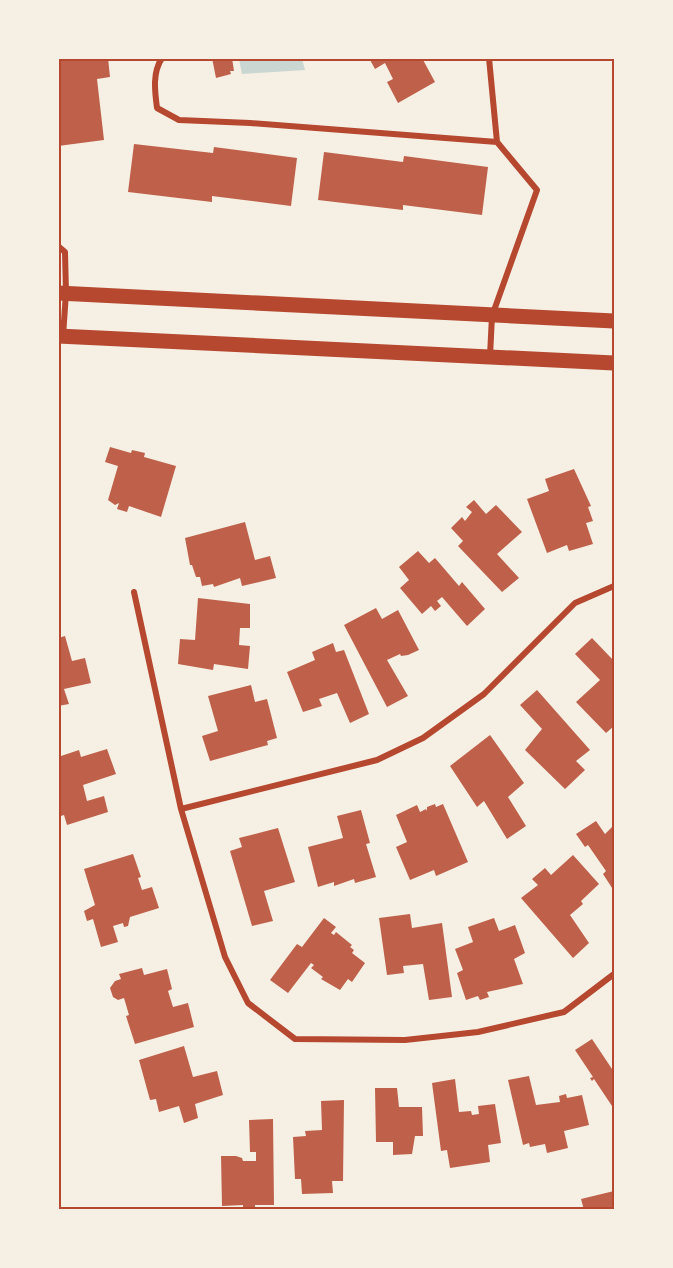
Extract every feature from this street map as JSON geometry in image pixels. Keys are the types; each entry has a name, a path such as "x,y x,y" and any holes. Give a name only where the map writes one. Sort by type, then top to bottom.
{"main road":[{"path":"62,293 615,321"},
{"path":"61,337 615,363"}],"street":[{"path":"162,58 157,65 155,87 157,108 179,120 250,123 497,142"},
{"path":"489,58 497,142 537,190 492,316 490,358"},
{"path":"58,246 65,252 61,337"},
{"path":"181,809 377,760 423,738 484,694 574,603 615,586"},
{"path":"134,592 181,809 225,957 248,1003 295,1039 405,1040 478,1032 564,1012 615,974"}],"shaded area":[{"path":"239,59 302,59 305,70 242,74"}],"building":[{"path":"58,58 108,58 110,77 97,79 104,140 58,146"},
{"path":"212,58 232,58 234,71 216,78"},
{"path":"369,58 422,58 435,82 398,103 387,82 393,79 385,63 375,69"},
{"path":"134,144 213,153 214,147 297,158 291,206 212,196 212,202 128,192"},
{"path":"324,152 403,162 404,156 488,167 482,215 403,205 403,210 318,200"},
{"path":"110,447 131,453 132,450 145,453 144,457 176,466 161,517 129,506 127,512 117,509 119,503 115,505 108,500 118,466 105,462"},
{"path":"574,469 591,506 588,507 593,521 586,523 593,544 569,551 567,545 547,553 527,499 549,491 545,479"},
{"path":"474,500 486,514 496,505 522,532 497,554 519,578 502,592 458,546 463,541 451,528 462,517 465,521 472,512 466,507"},
{"path":"245,522 255,560 270,556 276,578 242,586 240,578 214,587 213,584 202,586 200,577 196,577 190,565 185,538"},
{"path":"418,551 429,563 435,558 459,586 462,582 485,609 467,626 442,597 437,601 441,606 435,611 431,606 422,614 400,588 409,580 399,567"},
{"path":"198,598 250,604 250,628 240,628 239,645 250,646 248,669 214,664 213,670 178,664 180,639 195,640"},
{"path":"376,608 382,619 398,610 419,650 408,655 401,656 400,654 387,660 408,696 387,707 344,625"},
{"path":"65,636 72,661 85,658 91,683 64,689 69,704 58,706 58,638"},
{"path":"592,638 614,661 614,726 606,733 576,702 600,680 575,654"},
{"path":"333,643 336,652 344,650 369,714 350,723 337,693 319,699 322,706 303,712 287,672 315,660 312,652"},
{"path":"251,685 255,702 267,699 277,738 267,741 268,745 210,761 202,736 218,731 208,696"},
{"path":"537,690 590,750 576,761 585,770 565,789 525,750 542,729 520,705"},
{"path":"490,735 524,783 508,797 526,826 507,839 484,801 477,807 450,766"},
{"path":"107,749 116,774 83,785 87,801 104,796 108,812 67,825 64,815 58,817 58,757 79,750 81,757"},
{"path":"435,804 436,807 443,804 468,862 436,876 434,870 410,880 396,847 407,842 396,815 417,805 420,812 426,809 427,811 427,807"},
{"path":"361,810 370,843 366,844 376,877 355,883 354,879 334,886 334,882 318,887 308,847 343,838 337,816"},
{"path":"596,821 605,834 614,825 614,891 603,874 606,871 588,845 585,847 576,834"},
{"path":"278,828 295,882 264,891 273,921 252,926 230,851 242,847 239,838"},
{"path":"133,854 141,877 138,878 142,890 152,887 159,908 130,917 128,926 124,927 123,923 113,926 118,942 101,947 93,919 87,921 84,911 95,905 84,869"},
{"path":"573,855 599,884 581,901 583,904 570,915 589,943 573,958 521,898 538,885 532,879 545,868 551,875"},
{"path":"410,914 412,928 442,923 452,997 429,1000 423,964 403,966 404,973 387,975 379,918"},
{"path":"324,918 336,927 331,933 334,935 336,932 352,945 350,947 354,950 352,953 365,963 352,982 348,979 340,990 321,979 323,977 311,968 314,965 311,963 288,993 270,980 297,944 302,947"},
{"path":"494,918 499,931 515,925 525,953 514,959 523,984 487,992 489,997 480,1000 478,996 466,1000 457,973 463,970 455,949 473,942 468,927"},
{"path":"142,968 144,975 167,969 172,989 168,991 173,1007 188,1003 194,1027 135,1044 126,1016 129,1015 124,998 118,1000 113,997 110,988 115,981 121,979 119,974"},
{"path":"592,1039 614,1072 614,1109 594,1079 592,1081 590,1078 593,1077 575,1050"},
{"path":"184,1046 193,1077 217,1071 223,1095 195,1104 198,1118 184,1123 179,1106 159,1112 156,1099 150,1100 139,1060"},
{"path":"529,1076 536,1105 560,1102 559,1096 566,1094 567,1098 582,1095 589,1125 564,1131 568,1148 547,1153 545,1144 530,1147 529,1143 523,1145 508,1080"},
{"path":"455,1079 459,1112 471,1111 472,1115 479,1114 478,1106 495,1104 501,1143 488,1145 490,1162 450,1168 447,1150 441,1151 432,1083"},
{"path":"375,1088 397,1088 399,1107 422,1107 423,1136 415,1136 412,1154 393,1155 393,1142 376,1142"},
{"path":"344,1100 343,1181 332,1181 333,1193 302,1194 301,1179 295,1179 293,1137 306,1136 305,1131 322,1130 321,1101"},
{"path":"273,1119 274,1205 255,1205 255,1208 243,1208 243,1205 222,1206 221,1156 236,1156 242,1158 243,1161 256,1161 256,1152 250,1152 249,1120"},
{"path":"614,1191 614,1210 584,1210 581,1199"}]}
